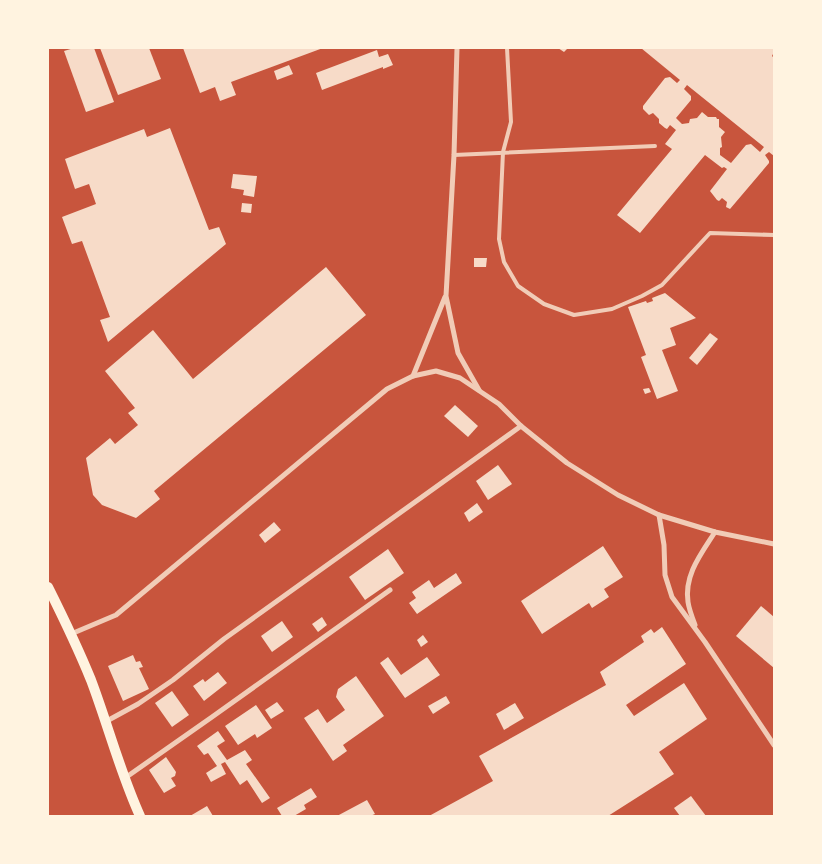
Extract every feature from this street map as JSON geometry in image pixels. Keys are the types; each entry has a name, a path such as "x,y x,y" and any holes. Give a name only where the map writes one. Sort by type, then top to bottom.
{"main road":[{"path":"48,587 71,634 91,682 104,723 140,816"}],"street":[{"path":"456,48 454,155 446,296 458,353 479,390"},
{"path":"413,376 446,296"},
{"path":"71,634 116,615 387,389 413,376 436,371 460,378 500,404 521,426 566,463 618,495 659,515 714,532 774,544"},
{"path":"104,723 138,704 173,680 231,634 521,426"},
{"path":"659,515 664,545 665,575 672,597 774,745"},
{"path":"696,630 688,602 687,584 692,569 714,532"},
{"path":"125,778 390,590"}],"lane":[{"path":"507,48 511,122 503,152 499,239 504,262 518,286 544,304 574,315 612,309 662,285 710,234 774,235"},
{"path":"454,155 655,146"}],"building":[{"path":"74,48 94,48 114,102 86,112 64,51"},
{"path":"100,48 149,48 161,79 118,95"},
{"path":"183,48 323,48 231,82 236,95 220,101 215,87 200,93"},
{"path":"558,48 568,48 564,52"},
{"path":"641,48 774,48 772,56 774,58 774,156 769,152 765,155 769,163 730,209 726,207 727,202 722,198 719,201 717,200 710,191 727,169 722,168 705,155 640,233 617,215 672,149 665,144 676,130 670,125 667,129 665,128 659,123 659,119 653,113 649,115 643,109 643,106 665,78 670,77 677,83 680,80","holes":["687,85 764,147 760,152 751,144 746,145 731,163 720,155 720,148 722,147 721,137 725,132 719,127 719,119 708,117 702,112 697,118 690,119 689,123 682,124 676,118 691,100 691,96 684,89"]},
{"path":"377,50 379,57 388,54 393,65 322,90 316,73"},
{"path":"289,65 293,74 277,80 274,71"},
{"path":"170,128 209,230 219,227 226,244 108,342 100,320 110,317 82,241 72,244 62,217 96,204 89,184 75,189 65,159 144,129 147,137"},
{"path":"233,174 257,176 254,197 243,195 244,190 231,188"},
{"path":"242,203 252,204 251,213 241,212"},
{"path":"474,258 487,258 486,267 474,267"},
{"path":"326,267 366,315 154,491 160,499 136,518 102,505 93,495 86,458 110,438 115,444 138,425 128,413 135,408 105,371 153,330 193,379"},
{"path":"665,293 696,318 670,328 676,345 662,350 678,391 657,399 641,357 646,355 628,307 646,301 647,303 653,301 652,298"},
{"path":"710,333 718,339 697,365 689,358"},
{"path":"649,388 651,392 645,394 643,389"},
{"path":"455,405 478,426 468,437 444,416"},
{"path":"498,465 512,484 488,500 476,481"},
{"path":"477,503 483,512 469,522 464,513"},
{"path":"274,522 281,530 265,543 259,535"},
{"path":"603,546 623,577 604,589 609,597 592,608 589,603 542,634 521,601"},
{"path":"388,549 404,573 365,600 349,577"},
{"path":"456,573 462,583 417,614 409,603 416,598 412,592 429,580 434,588"},
{"path":"761,606 774,617 774,668 736,636"},
{"path":"322,617 327,625 318,632 312,624"},
{"path":"282,621 293,637 272,652 261,636"},
{"path":"662,627 686,664 626,705 634,716 684,683 707,719 659,752 674,774 608,816 429,816 493,781 479,756 606,685 600,672 644,642 641,636 651,629 654,633"},
{"path":"423,635 428,642 421,647 417,640"},
{"path":"133,655 136,662 140,661 143,667 139,668 149,689 123,701 108,666"},
{"path":"388,657 401,675 427,657 440,675 405,698 380,663"},
{"path":"218,672 227,683 204,701 193,686 203,679 205,682"},
{"path":"356,676 384,716 343,745 347,751 333,761 304,718 318,709 327,723 345,710 336,697 338,689"},
{"path":"172,691 189,715 172,727 155,703"},
{"path":"446,696 450,703 433,714 428,706"},
{"path":"277,702 284,711 271,719 265,710"},
{"path":"515,703 524,718 504,730 496,714"},
{"path":"256,705 272,728 257,738 255,734 238,745 225,726"},
{"path":"218,731 225,741 217,746 227,760 245,750 252,760 246,764 270,798 262,803 247,780 240,785 225,762 221,764 226,774 211,782 206,773 217,766 208,753 204,755 197,746"},
{"path":"166,757 176,772 175,776 171,778 176,786 164,793 149,770"},
{"path":"311,788 317,797 304,805 306,809 294,816 282,816 277,808"},
{"path":"691,796 706,816 680,816 674,808"},
{"path":"367,800 375,814 370,816 337,816"},
{"path":"207,806 213,816 190,816"}]}
